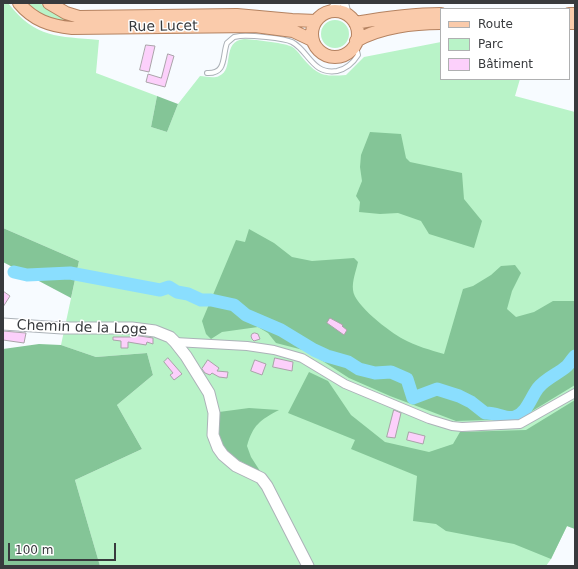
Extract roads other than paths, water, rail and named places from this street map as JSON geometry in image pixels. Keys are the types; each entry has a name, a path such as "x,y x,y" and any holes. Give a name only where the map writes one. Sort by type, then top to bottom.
{"main road":[{"name":"Rue Lucet","path":"19,3 30,15 58,27 255,26 293,31 312,40"},
{"name":"Rue Lucet","path":"49,3 66,13 79,16 237,15 316,21"},
{"path":"440,14 413,14 388,17 348,14 336,11 334,7 316,21 313,27 312,40 320,52 327,56 342,56 355,44 373,32 416,24 440,23"},
{"path":"348,14 357,29 355,44"}],"street":[{"name":"Chemin de la Loge","path":"3,324 62,328 132,328 155,331 170,338 186,356 209,393 214,413 213,434 218,448 223,455 236,466 261,478 267,486 308,566"},
{"path":"175,342 247,346 274,350 302,358 345,384 429,419 457,426 520,424 575,393"}],"lane":[{"path":"207,73 214,73 218,71 223,64 227,43 234,37 240,36 289,41 298,47 317,67 330,72 346,68 353,62 358,55 355,44"}],"waterway":[{"path":"14,272 27,275 70,273 160,290 169,287 177,292 188,294 201,300 211,300 234,305 246,315 281,330 327,356 348,362 359,369 375,373 391,372 407,379 413,398 437,389 459,396 471,402 485,413 508,418 515,417 523,412 538,388 567,366 575,356"}]}
